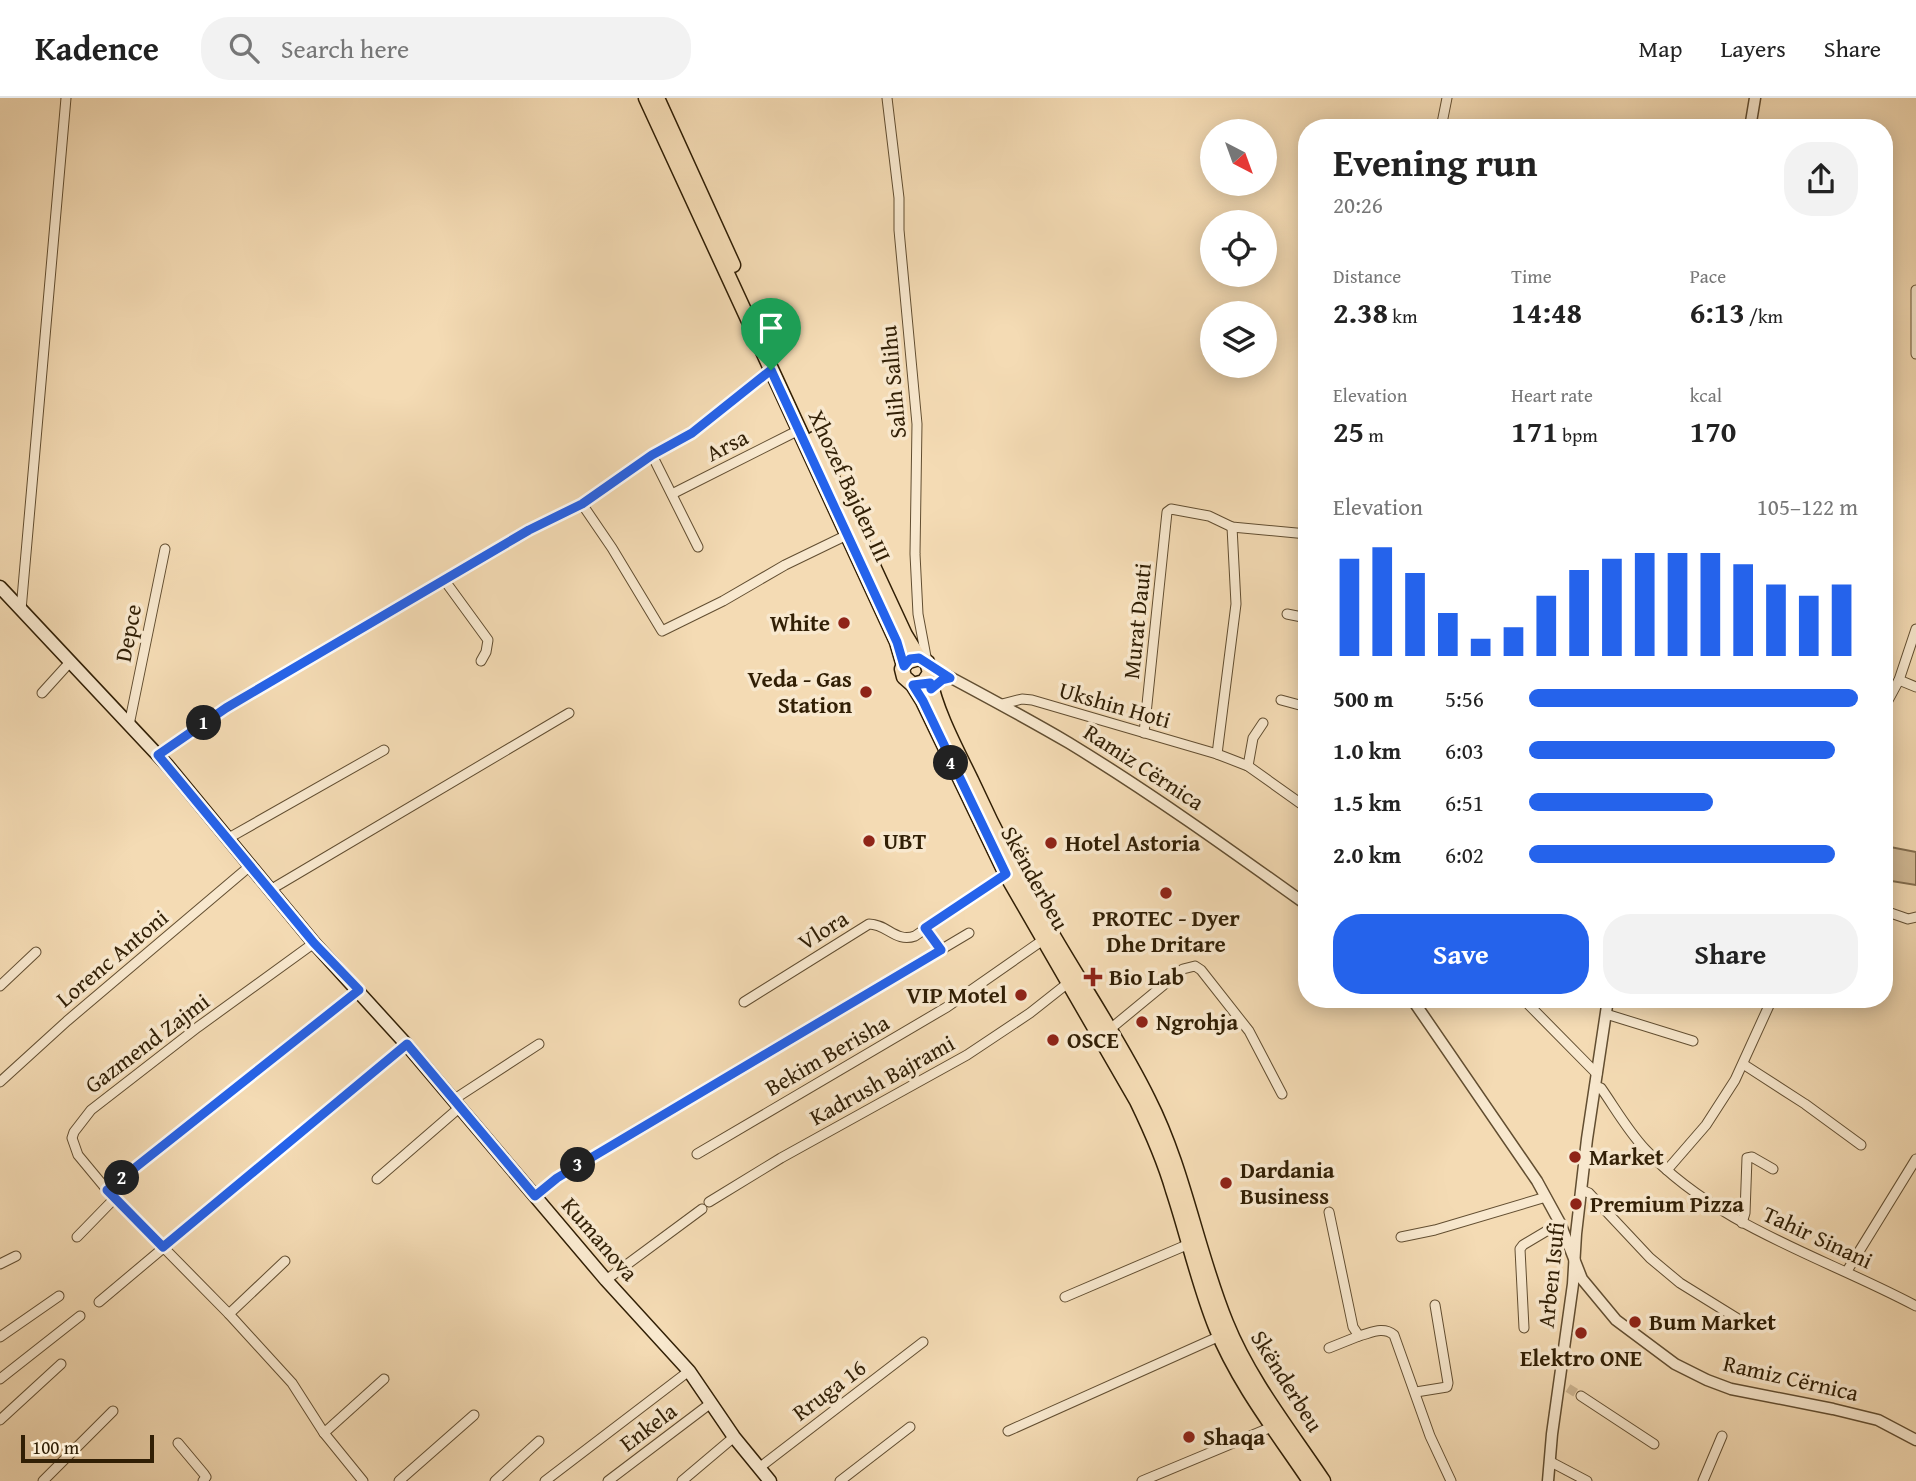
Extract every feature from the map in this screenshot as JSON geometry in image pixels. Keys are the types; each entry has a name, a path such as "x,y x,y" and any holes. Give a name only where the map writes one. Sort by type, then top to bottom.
{"main road":[{"name":"Xhozef Bajden III","path":"646,98 897,642 904,666 904,677 928,676 905,635 657,98"},
{"name":"Kumanova","path":"0,587 158,755 314,943 407,1044 606,1280 689,1371 734,1437 770,1481"},
{"path":"904,666 910,659 928,676"},
{"name":"Skënderbeu","path":"928,676 923,701 1006,874 1118,1065 1150,1128 1173,1188 1206,1301 1220,1336 1310,1481"},
{"name":"Skënderbeu","path":"928,676 962,761 1014,869 1109,1030 1160,1124 1183,1185 1205,1264 1227,1325 1260,1386 1323,1481"}],"street":[{"path":"22,610 66,98"},
{"name":"Salih Salihu","path":"887,98 899,198 917,424 915,554 918,614 928,676"},
{"path":"1443,119 1447,98"},
{"path":"1752,119 1755,98"},
{"path":"1916,290 1916,354"},
{"path":"158,755 226,708 529,530 582,504 652,455 692,433 771,370"},
{"name":"Arsa","path":"672,494 799,430"},
{"path":"652,455 698,547"},
{"path":"582,504 662,631 847,535"},
{"name":"Murat Dauti","path":"1144,733 1167,512 1171,509 1209,516 1232,527"},
{"path":"1217,754 1236,604 1232,527 1298,533"},
{"name":"Depce","path":"129,725 165,549"},
{"path":"445,581 488,640 481,661"},
{"path":"1287,614 1298,616"},
{"path":"1893,691 1916,629"},
{"path":"42,693 71,661"},
{"name":"Ramiz Cërnica","path":"928,676 1002,704 1069,743 1190,820 1298,898"},
{"path":"1899,680 1916,687"},
{"name":"Ukshin Hoti","path":"1002,704 1022,699 1032,700 1217,754 1248,766 1298,802"},
{"path":"1281,700 1298,705"},
{"path":"270,890 569,713"},
{"path":"1248,766 1253,738 1263,723"},
{"path":"228,839 384,750"},
{"name":"Lorenc Antoni","path":"0,1082 250,866"},
{"name":"Vlora","path":"744,1002 869,924 879,924 906,940 1006,874"},
{"path":"1893,914 1908,919 1916,917"},
{"path":"925,928 941,950"},
{"path":"535,1196 557,1178 969,933"},
{"name":"Bekim Berisha","path":"696,1154 947,1007 1043,940"},
{"name":"Gazmend Zajmi","path":"314,943 198,1027 91,1110 72,1138 78,1155 107,1190 229,1314 292,1383 324,1433 363,1481"},
{"path":"0,986 36,952"},
{"path":"1109,1030 1183,969 1195,965 1249,1031 1282,1094"},
{"name":"Kadrush Bajrami","path":"606,1280 705,1206 781,1158 967,1055 1069,983"},
{"path":"107,1190 359,990"},
{"name":"Ramiz Cërnica","path":"1418,1008 1546,1197 1560,1223 1582,1279 1616,1320 1675,1364 1731,1389 1878,1420 1916,1440"},
{"path":"1531,1008 1596,1080"},
{"name":"Arben Isufi","path":"1549,1481 1552,1434 1564,1387 1582,1190 1607,1008"},
{"path":"1667,1170 1706,1125 1743,1064 1768,1008"},
{"path":"1606,1014 1693,1041"},
{"path":"99,1302 407,1044"},
{"path":"377,1179 456,1104 539,1044"},
{"path":"1743,1064 1805,1104 1861,1145"},
{"name":"Tahir Sinani","path":"1596,1080 1643,1147 1667,1170 1742,1223 1916,1306"},
{"name":"Tahir Sinani","path":"1742,1223 1745,1213 1747,1158 1752,1157 1773,1169"},
{"path":"1847,1271 1916,1158"},
{"path":"1582,1190 1590,1193 1650,1258 1680,1283 1743,1322"},
{"path":"1401,1237 1435,1230 1546,1197"},
{"path":"77,1237 115,1198"},
{"path":"1329,1212 1353,1327 1359,1336"},
{"path":"1524,1328 1520,1249 1560,1223"},
{"path":"1065,1297 1189,1244"},
{"path":"0,1264 16,1256"},
{"path":"229,1314 285,1261"},
{"path":"0,1337 58,1296"},
{"path":"1416,1392 1437,1390 1447,1387 1448,1383 1435,1305"},
{"path":"0,1379 80,1316"},
{"path":"1329,1348 1380,1330 1388,1330 1394,1335 1430,1436 1451,1481"},
{"name":"Skënderbeu","path":"1008,1431 1220,1336"},
{"name":"Rruga 16","path":"759,1468 923,1342"},
{"path":"0,1420 61,1364"},
{"path":"545,1481 689,1371"},
{"path":"324,1433 384,1379"},
{"path":"1581,1395 1654,1444"},
{"name":"Enkela","path":"608,1481 711,1403"},
{"path":"43,1481 113,1411"},
{"path":"399,1481 474,1415"},
{"path":"1142,1481 1274,1426"},
{"path":"840,1481 911,1427"},
{"path":"682,1481 734,1437"},
{"path":"1707,1480 1722,1437"},
{"path":"495,1481 539,1441"},
{"path":"178,1443 204,1474 203,1481"},
{"path":"1551,1462 1587,1481"}],"shaded area":[{"path":"1893,848 1916,852 1916,885 1893,881"}],"tunnel":[{"path":"1568,1388 1581,1396"}],"place":[{"name":"White","path":"844,623"},
{"name":"Veda - Gas Station","path":"866,692"},
{"name":"UBT","path":"869,841"},
{"name":"Hotel Astoria","path":"1051,843"},
{"name":"PROTEC - Dyer Dhe Dritare","path":"1166,893"},
{"name":"Bio Lab","path":"1093,977"},
{"name":"VIP Motel","path":"1021,995"},
{"name":"Ngrohja","path":"1142,1022"},
{"name":"OSCE","path":"1053,1040"},
{"name":"Market","path":"1575,1157"},
{"name":"Dardania Business","path":"1226,1183"},
{"name":"Premium Pizza","path":"1576,1204"},
{"name":"Bum Market","path":"1635,1322"},
{"name":"Elektro ONE","path":"1581,1333"},
{"name":"Shaqa","path":"1189,1437"}],"route":[{"path":"771,370 897,642 904,666 910,659 923,659 929,666 950,678 942,680 931,689 930,683 913,685 1006,874 925,928 941,950 557,1178 535,1196 407,1044 163,1247 107,1190 359,990 314,943 158,755 226,708 529,530 582,504 652,455 692,433 771,370"}]}
